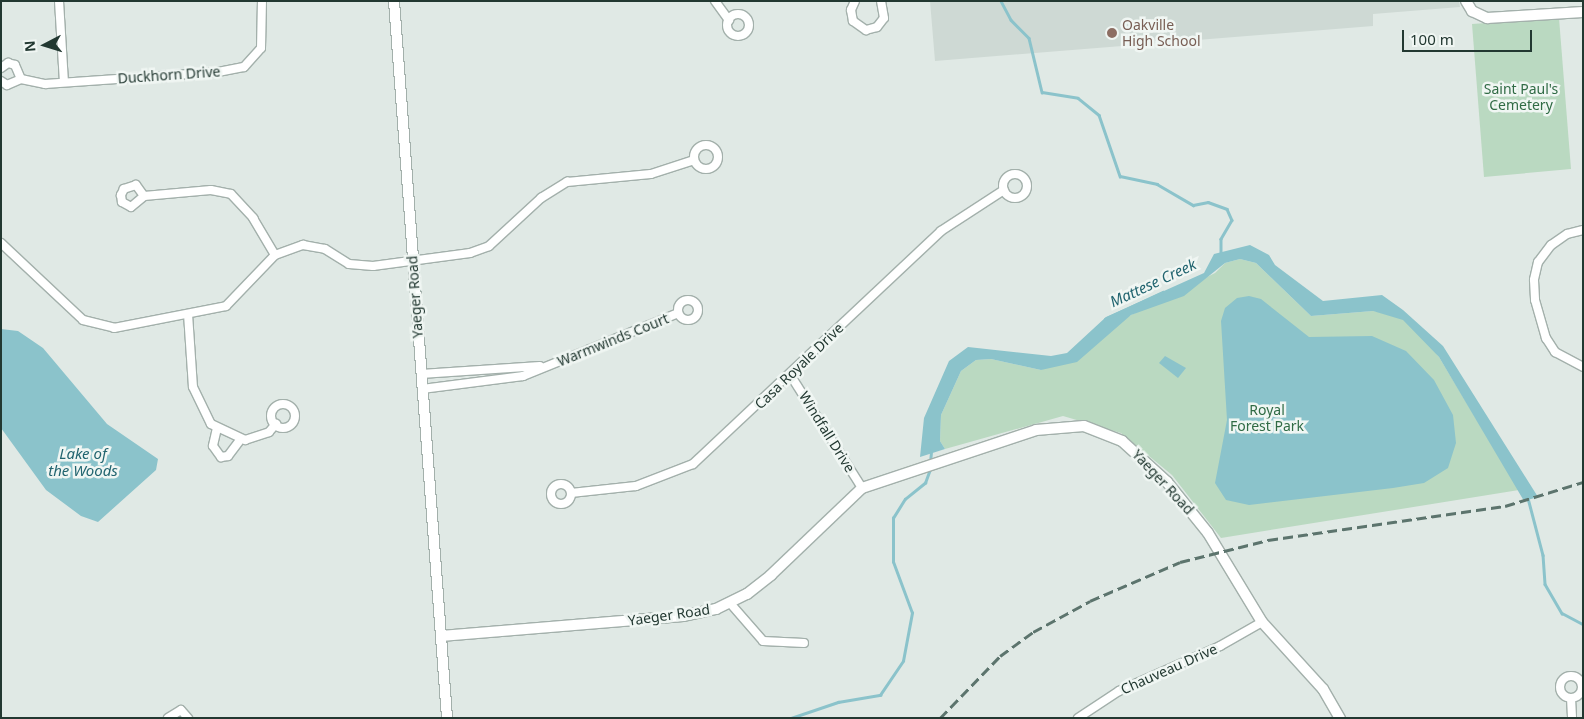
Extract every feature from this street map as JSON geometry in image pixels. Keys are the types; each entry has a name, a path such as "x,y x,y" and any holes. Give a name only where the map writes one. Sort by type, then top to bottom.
{"street":[{"path":"60,1 64,82"},
{"name":"Duckhorn Drive","path":"1,82 7,85 22,78 45,84 218,72 244,66 261,48 262,1"},
{"name":"Yaeger Road","path":"394,1 441,636 684,616 730,603 771,575 862,488 943,459 1051,426 1084,426 1122,441 1152,465 1195,516 1262,622 1323,689 1340,718"},
{"path":"715,1 729,20"},
{"path":"855,1 851,10 852,21 866,30 877,27 884,18 881,1"},
{"path":"1466,1 1472,11 1494,19 1583,12"},
{"name":"Duckhorn Drive","path":"1,68 8,64 16,65 22,78"},
{"path":"1,243 74,312 95,326 114,328 226,306 275,255 303,245 325,249 349,264 412,261 470,253 489,246 541,198 567,182 651,174 694,160"},
{"path":"144,196 211,190 231,194 253,218 275,255"},
{"name":"Casa Royale Drive","path":"571,493 636,486 685,468 791,376 941,231 1004,190"},
{"path":"1583,230 1566,234 1551,245 1538,262 1534,280 1535,300 1546,338 1555,352 1583,367"},
{"name":"Warmwinds Court","path":"422,389 496,381 547,365 678,313"},
{"path":"188,314 193,387 200,409 217,428 241,439 253,439 276,424"},
{"name":"Warmwinds Court","path":"421,374 547,365"},
{"name":"Windfall Drive","path":"791,376 862,488"},
{"path":"217,428 213,446 221,457 228,456 241,439"},
{"path":"730,603 763,641 804,643"},
{"name":"Chauveau Drive","path":"1078,718 1119,691 1220,646 1262,622"},
{"path":"441,636 447,718"},
{"path":"1571,698 1572,718"},
{"path":"168,718 181,710 188,718"}],"shaded area":[{"name":"Oakville High School","path":"930,1 1459,1 1460,7 1373,14 1373,26 935,61"}],"green space":[{"name":"Saint Paul's Cemetery","path":"1559,18 1571,169 1484,177 1472,24"},
{"name":"Royal Forest Park","path":"1240,259 1256,263 1311,316 1373,311 1406,316 1439,357 1519,490 1221,538 1172,475 1121,433 1063,416 945,449 940,441 941,415 961,371 976,360 991,359 1041,370 1131,315 1215,273 1225,263"}],"water":[{"path":"1250,245 1269,255 1275,265 1323,301 1382,295 1403,310 1443,346 1538,497 1524,501 1439,357 1403,320 1373,311 1311,316 1256,263 1240,259 1225,263 1184,296 1131,315 1077,362 1041,370 991,359 976,360 961,371 941,415 940,441 945,449 920,457 924,418 949,361 968,347 1051,356 1067,353 1106,317 1204,273 1214,254"},
{"path":"1249,296 1261,299 1309,337 1372,336 1406,351 1434,380 1453,415 1456,443 1448,468 1424,483 1393,488 1249,505 1226,500 1215,483 1227,420 1221,321 1225,308 1237,298"},
{"name":"Lake of the Woods","path":"1,329 18,331 43,348 107,424 158,459 156,470 98,522 81,516 46,490 1,428"},
{"path":"1165,356 1186,368 1178,378 1159,363"}],"waterway":[{"path":"1001,1 1011,20 1029,38 1042,92 1078,98 1099,115 1120,176 1157,184 1193,205 1208,202 1227,209 1232,220 1221,239 1221,255"},
{"name":"Mattese Creek","path":"1105,319 1163,292"},
{"name":"Mattese Creek","path":"930,463 931,451"},
{"name":"Mattese Creek","path":"791,718 838,702 880,695 903,661 912,613 893,562 893,518 905,499 925,483 930,469"},
{"name":"Mattese Creek","path":"1528,498 1543,555 1545,584 1562,613 1583,624"}],"railway":[{"path":"940,718 1000,656 1033,632 1090,601 1180,562 1268,540 1505,506 1583,482"}],"place":[{"name":"Oakville High School","path":"1112,33"}]}
